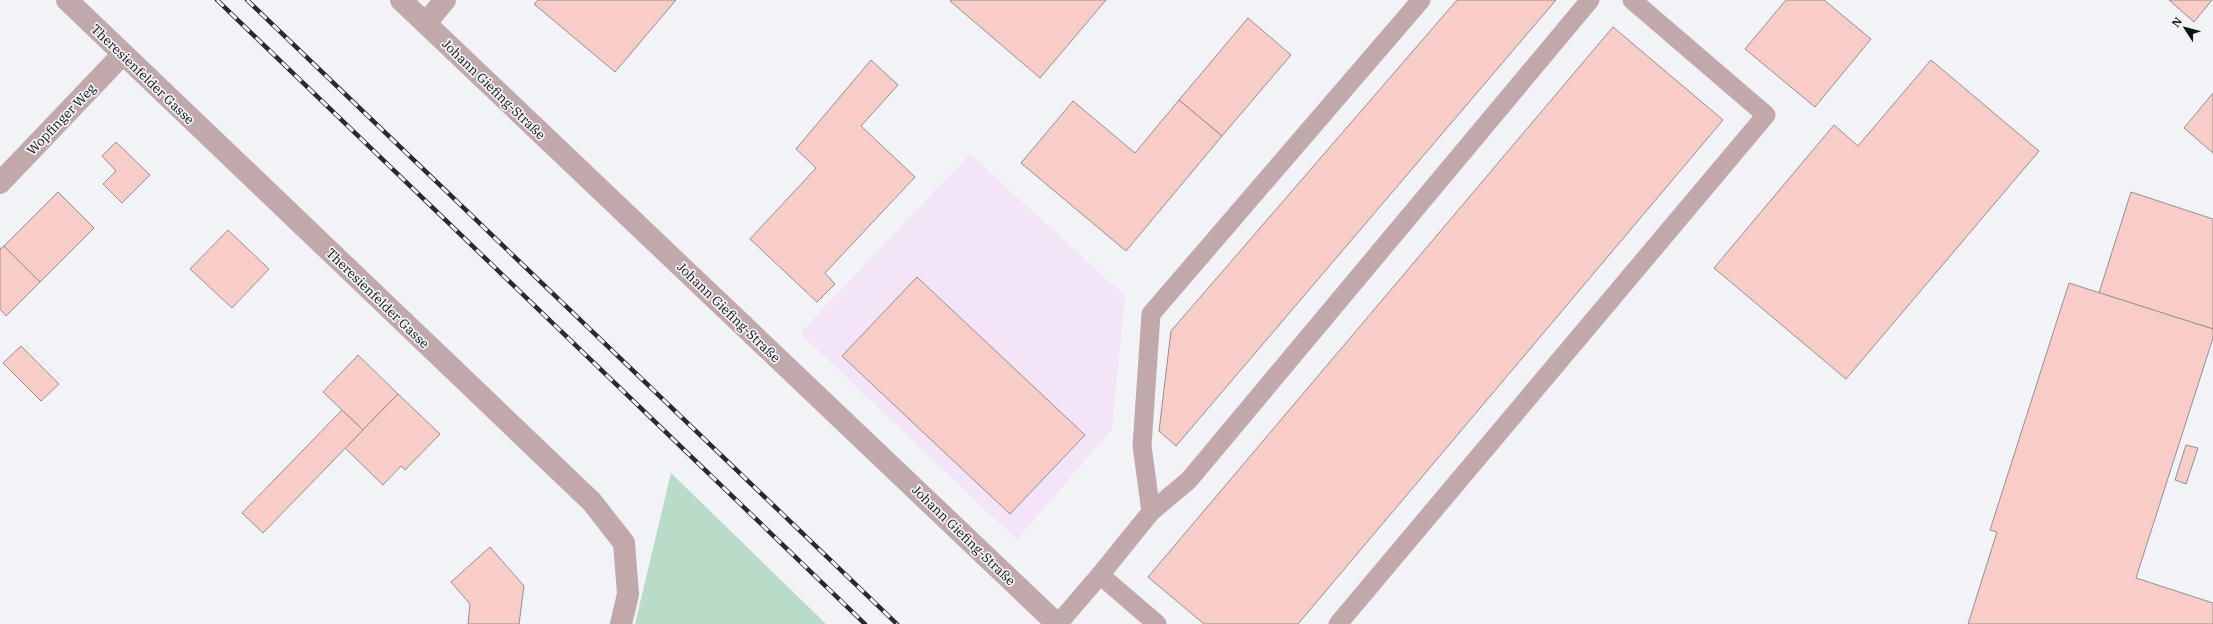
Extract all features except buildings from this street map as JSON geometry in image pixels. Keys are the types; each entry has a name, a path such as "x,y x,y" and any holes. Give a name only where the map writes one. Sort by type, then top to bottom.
{"street":[{"name":"Theresienfelder Gasse","path":"67,0 122,55 592,502 624,543 628,594 621,624"},
{"name":"Johann Giefing-Straße","path":"401,0 1057,624"},
{"path":"426,23 445,0"},
{"name":"Wopfinger Weg","path":"0,183 122,55"}],"lane":[{"path":"1151,512 1142,446 1151,314 1421,0"},
{"path":"1057,624 1100,575 1151,512 1189,480 1590,0"},
{"path":"1338,624 1766,116 1632,0"},
{"path":"1100,575 1157,624"}],"shaded area":[{"path":"970,154 1125,296 1112,429 1017,540 800,333"}],"green space":[{"path":"671,473 826,624 635,624"}],"railway":[{"path":"217,0 865,624"},
{"path":"247,0 897,624"}]}
